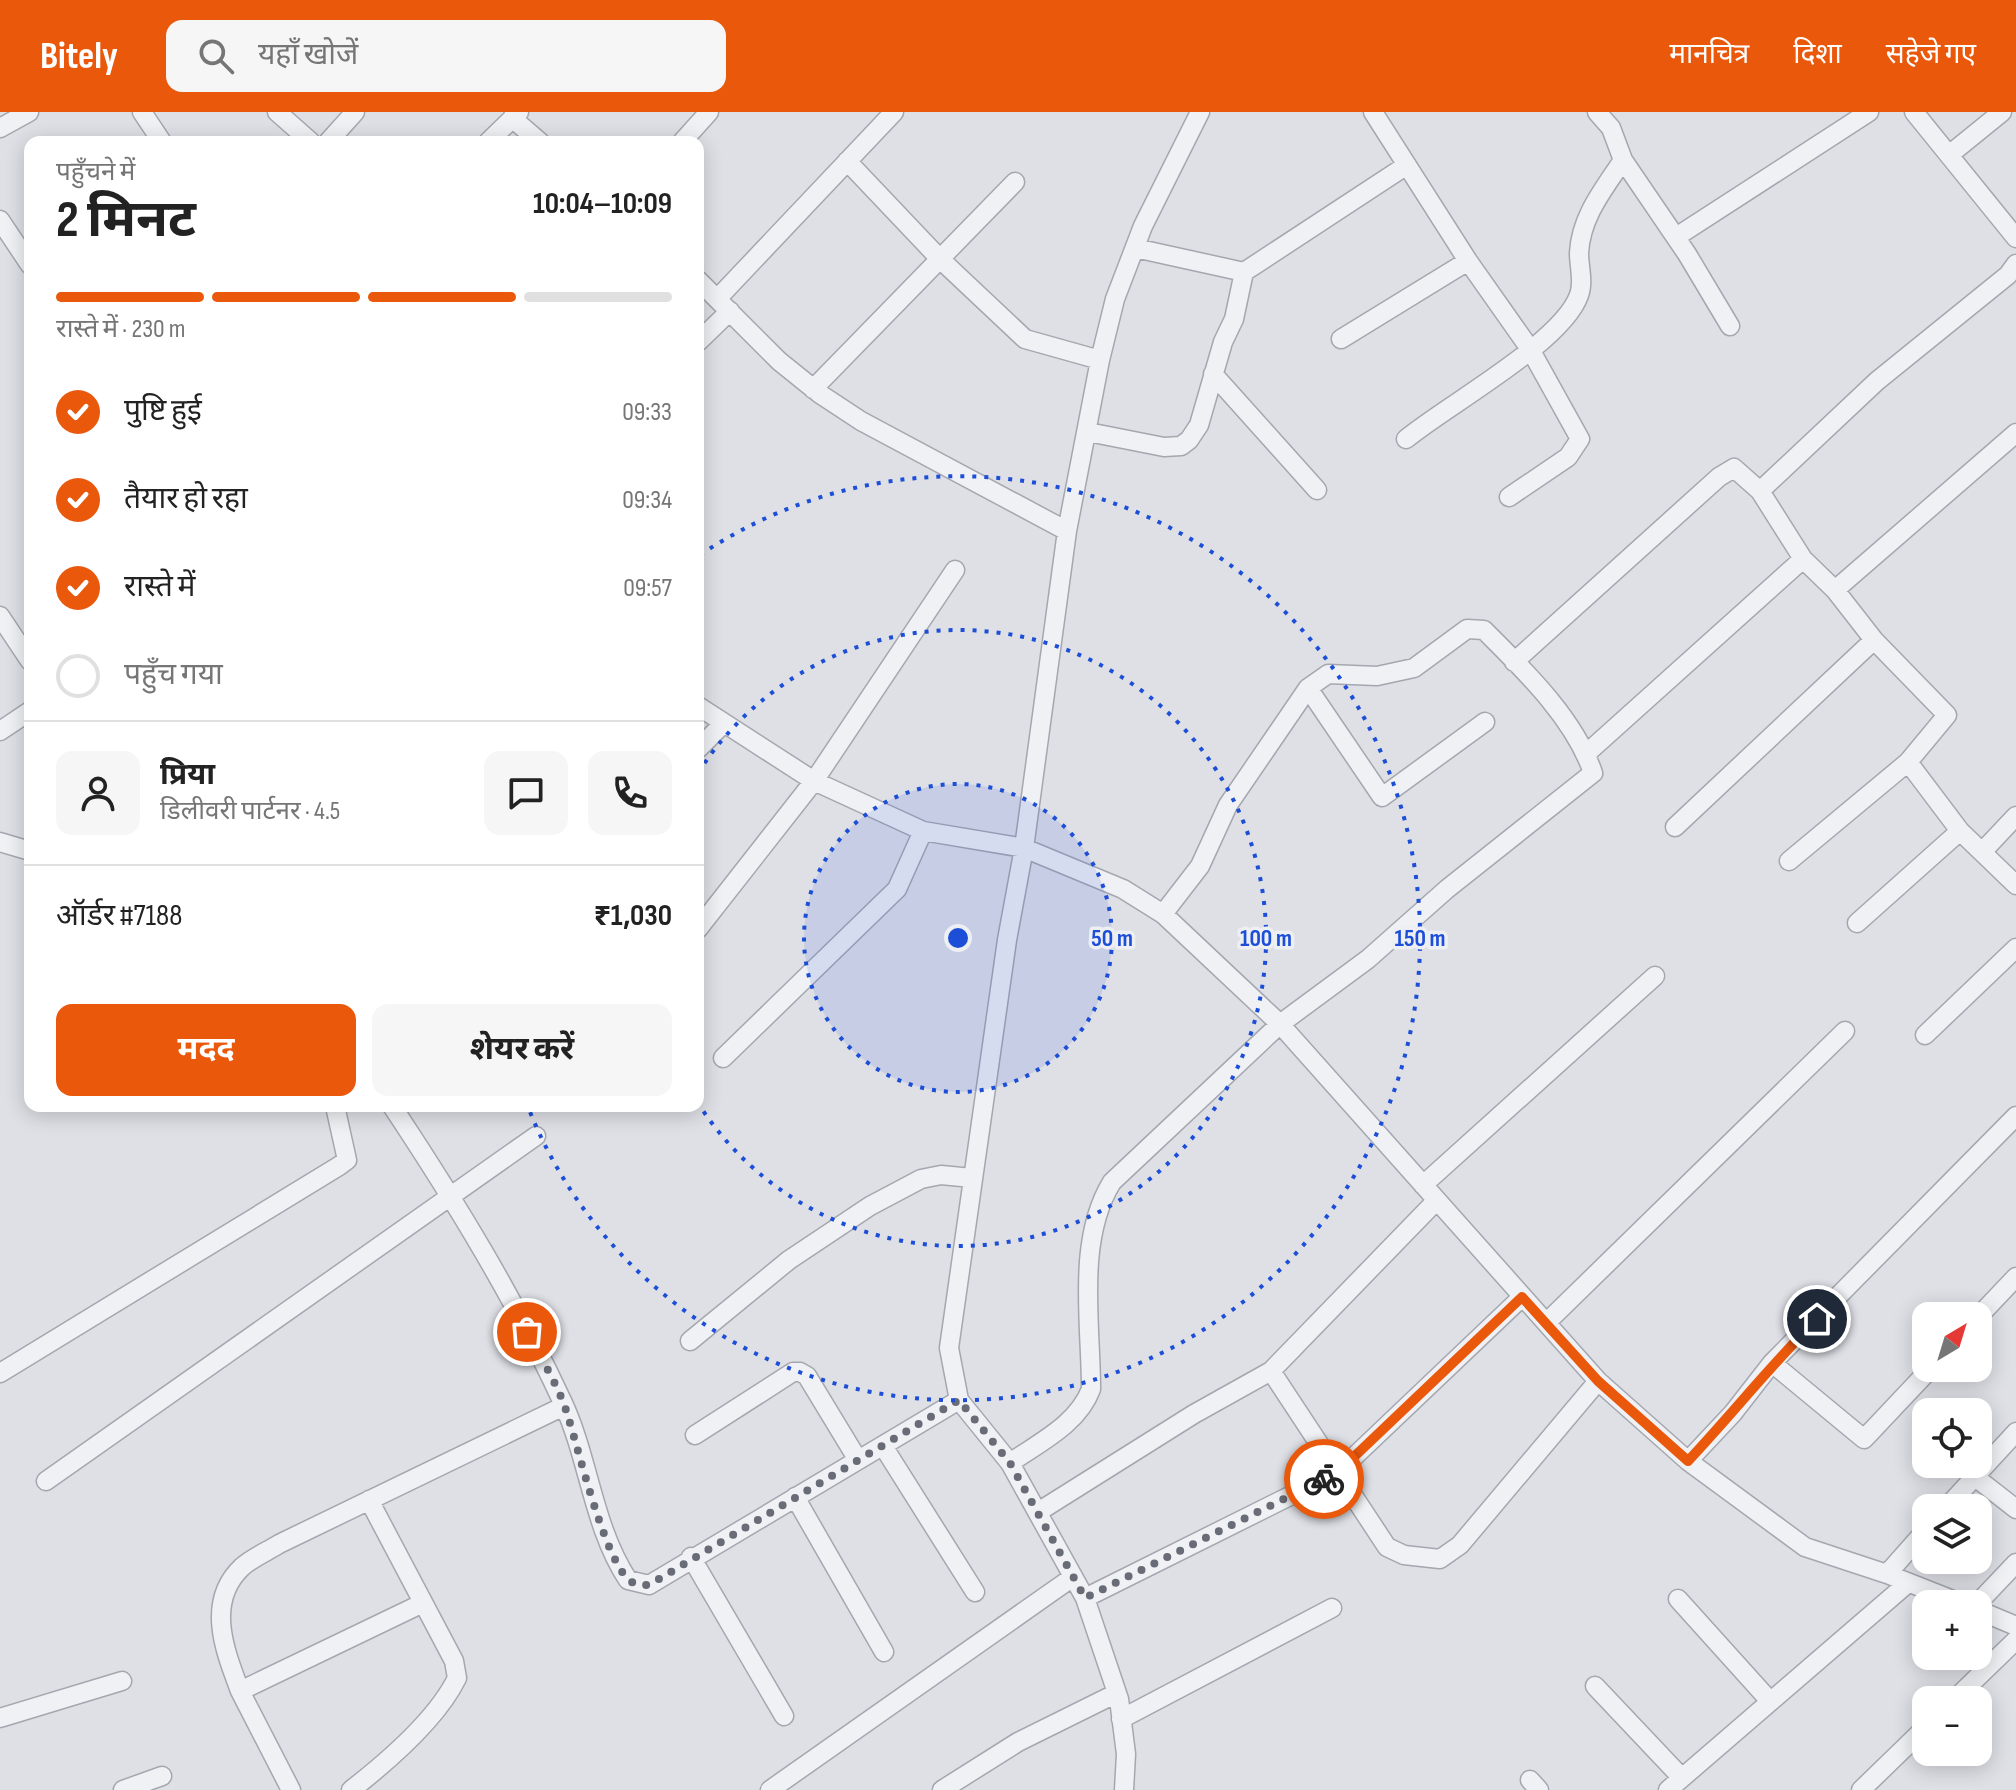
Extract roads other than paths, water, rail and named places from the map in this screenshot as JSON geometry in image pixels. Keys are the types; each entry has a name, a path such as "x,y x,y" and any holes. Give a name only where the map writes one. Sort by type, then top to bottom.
{"street":[{"path":"0,128 29,112"},
{"path":"142,112 158,136"},
{"path":"277,112 304,136"},
{"path":"333,136 355,112"},
{"path":"687,136 709,112"},
{"path":"704,333 723,305 847,161 894,112"},
{"path":"1124,1790 1126,1754 1117,1693 1085,1598 1010,1463 959,1400 949,1348 972,1178 1024,848 1067,531 1100,360 1115,299 1135,248 1200,112"},
{"path":"1597,112 1611,128 1623,160 1676,237 1730,326"},
{"path":"1676,237 1869,112"},
{"path":"1914,112 2016,238"},
{"path":"1949,155 2002,112"},
{"path":"1377,114 1468,261 1530,349 1580,439 1568,457 1509,497"},
{"path":"494,136 516,115 535,136"},
{"path":"1406,439 1562,322 1580,294 1579,253 1588,214 1623,160"},
{"path":"847,161 940,259 1025,339 1100,360"},
{"path":"1088,432 1164,447 1181,446 1199,425 1213,374 1234,319 1244,272 1407,165"},
{"path":"813,389 1015,182"},
{"path":"1,224 24,257"},
{"path":"1135,248 1244,272"},
{"path":"1341,339 1468,261"},
{"path":"1760,491 1877,381 2008,275 2016,264"},
{"path":"704,286 779,361 813,389 861,421 1067,531"},
{"path":"1213,374 1317,490"},
{"path":"1835,590 2016,433"},
{"path":"1514,662 1719,477 1734,468 1760,491 1803,559 1835,590 1874,640 1947,715 1908,762 1789,861"},
{"path":"1587,753 1803,559"},
{"path":"704,921 814,781 955,570"},
{"path":"0,616 24,652"},
{"path":"1010,1463 1068,1422 1084,1406 1091,1389 1090,1256 1098,1206 1112,1182 1280,1024 1368,959 1447,889 1593,773 1587,753 1514,662 1484,630 1467,629 1414,668 1377,676 1328,674 1308,688 1228,805 1200,866 1163,914"},
{"path":"1675,827 1874,640"},
{"path":"1308,688 1382,797 1485,722"},
{"path":"704,710 814,781 923,831 1024,848 1123,889 1163,914 1280,1024 1598,1381 1688,1461 1805,1547 1926,1590"},
{"path":"0,731 24,715"},
{"path":"704,743 724,723"},
{"path":"1908,762 1960,831 2016,885"},
{"path":"1982,852 2016,816"},
{"path":"723,1058 897,889 923,831"},
{"path":"1857,923 1960,831"},
{"path":"0,842 24,849"},
{"path":"1925,1035 2016,948"},
{"path":"1423,1185 1655,976"},
{"path":"1546,1323 1845,1031"},
{"path":"0,1373 347,1160 337,1112"},
{"path":"396,1112 449,1193 515,1307 564,1406 589,1488 619,1566 628,1580 649,1585 691,1557 959,1400"},
{"path":"1688,1461 1733,1413 1772,1363 2016,1116"},
{"path":"46,1481 449,1193 536,1136"},
{"path":"690,1341 789,1260 870,1206 921,1179 941,1175 972,1178"},
{"path":"1038,1512 1194,1414 1271,1371 1436,1201"},
{"path":"1992,1302 2016,1277"},
{"path":"1085,1598 1338,1472 1522,1297"},
{"path":"1772,1363 1864,1439 1918,1382"},
{"path":"1271,1371 1387,1547 1404,1555 1440,1559 1460,1545 1598,1381"},
{"path":"695,1435 793,1372 800,1372 807,1376 858,1460"},
{"path":"291,1790 240,1691 221,1640 221,1608 227,1586 243,1566 369,1500 564,1406"},
{"path":"1992,1458 2016,1432"},
{"path":"883,1446 975,1592"},
{"path":"1959,1494 1974,1478"},
{"path":"1976,1478 2016,1509"},
{"path":"795,1497 884,1652"},
{"path":"351,1790 400,1748 438,1706 457,1678 454,1661 369,1500"},
{"path":"1887,1574 1912,1546"},
{"path":"691,1557 784,1716"},
{"path":"1990,1590 2016,1563"},
{"path":"770,1790 791,1784 1073,1577"},
{"path":"1595,1686 1675,1784 1908,1583"},
{"path":"1678,1599 1769,1700"},
{"path":"240,1691 423,1603"},
{"path":"1121,1719 1332,1608"},
{"path":"1992,1616 2016,1626"},
{"path":"1968,1686 2016,1640"},
{"path":"0,1718 122,1681"},
{"path":"942,1790 1018,1742 1117,1693"},
{"path":"1861,1790 1912,1741"},
{"path":"123,1790 162,1776"}]}
